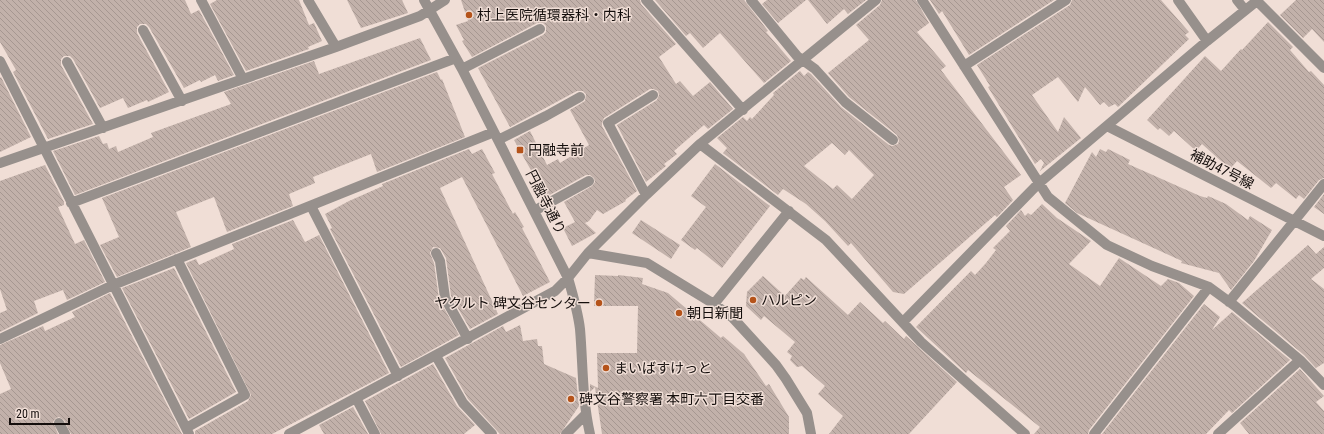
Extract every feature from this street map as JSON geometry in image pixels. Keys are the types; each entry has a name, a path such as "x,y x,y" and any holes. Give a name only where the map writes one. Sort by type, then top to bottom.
{"street":[{"path":"201,0 243,79"},
{"path":"308,0 336,47"},
{"name":"円融寺通り","path":"424,0 462,69 568,278 575,299 580,330 585,415 590,434"},
{"path":"0,163 336,47 430,10 445,0"},
{"path":"646,0 743,110"},
{"path":"751,0 797,56 815,69 846,102 893,140"},
{"path":"289,434 555,291 588,254 646,195 700,144 876,0"},
{"path":"922,0 1038,184 1048,197 1107,245 1152,266 1209,287 1300,360 1324,385"},
{"path":"964,66 1066,0"},
{"path":"1178,0 1207,41"},
{"path":"1237,0 1245,10"},
{"path":"903,322 1038,184 1207,41 1257,1 1324,68"},
{"path":"462,69 540,29"},
{"path":"143,30 182,100"},
{"path":"71,203 456,58"},
{"path":"0,61 43,149 187,431 245,395 177,259"},
{"path":"67,62 103,128"},
{"path":"646,195 608,124 653,95"},
{"path":"0,339 113,285 311,206 546,116 580,97"},
{"name":"補助47号線","path":"1107,126 1324,236"},
{"path":"700,144 826,240 921,342 1024,434"},
{"path":"534,211 589,181"},
{"path":"1229,302 1324,184"},
{"path":"311,206 398,376"},
{"path":"714,304 789,212"},
{"path":"436,253 440,261 445,298 468,338"},
{"path":"588,254 647,263 714,304 733,318 776,365 807,413 811,434"},
{"path":"1094,434 1209,287"},
{"path":"436,356 463,403 492,434"},
{"path":"1218,434 1300,360"},
{"path":"356,398 375,434"},
{"path":"566,434 585,415"},
{"path":"59,423 65,434"}],"building":[{"path":"0,0 185,0 191,14 199,10 234,75 218,81 215,75 184,88 149,27 146,24 140,24 137,27 137,33 169,92 148,102 147,100 128,108 123,98 100,108 73,59 70,56 64,56 61,59 61,65 93,124 48,139 13,72 16,70 0,42"},
{"path":"217,0 299,0 309,25 314,23 322,41 308,47 309,49 246,71 210,4"},
{"path":"347,0 402,0 408,13 361,28"},
{"path":"461,0 640,0 641,4 676,44 659,57 676,84 680,81 693,96 710,82 733,109 708,129 704,125 674,151 677,154 664,164 666,166 646,182 617,125 657,100 659,95 658,91 650,89 604,118 602,126 637,191 625,200 626,201 603,214 597,210 589,221 585,223 596,233 572,246 563,228 575,222 564,202 592,186 595,182 594,178 590,175 586,175 546,197 514,140 530,131 547,165 558,159 560,163 589,145 570,110 585,101 586,94 583,91 577,91 510,127 478,68 543,35 546,32 546,26 543,23 537,23 472,57 462,41 464,40 456,25 468,21"},
{"path":"655,0 744,0 768,31 766,32 791,61 764,83 720,33 703,48 690,33 686,36"},
{"path":"767,0 806,0 778,23 762,4"},
{"path":"808,0 866,0 848,14 844,9 827,24"},
{"path":"882,0 916,0 929,23 917,32 946,66 941,70 1021,175 1004,187 1013,200 997,217 995,215 904,294 893,292 851,243 848,246 825,221 806,204 783,189 778,195 723,153 727,148 717,138 743,117 747,121 750,117 752,119 774,95 773,93 800,71 804,76 808,72 811,74 841,107 889,145 892,146 898,144 899,141 897,135 849,97 828,73 869,40 856,25 880,5","holes":["832,143 845,155 849,150 874,175 852,199 837,185 833,189 804,166"]},
{"path":"930,0 1054,0 969,55 942,11 939,14"},
{"path":"1072,0 1161,0 1189,32 1185,35 1189,39 1118,107 1115,104 1109,107 1104,102 1100,105 1085,87 1078,102 1058,77 1032,95 1058,132 1064,117 1081,138 1040,171 1044,163 1041,159 1035,164 988,87 990,86 977,65 1070,5"},
{"path":"1296,0 1324,0 1324,42 1312,29 1303,38 1280,15"},
{"path":"1268,22 1293,47 1290,50 1309,72 1311,71 1324,85 1324,178 1319,180 1304,199 1299,195 1296,199 1276,183 1271,188 1237,161 1230,169 1202,144 1196,151 1174,131 1169,136 1160,128 1158,130 1147,120 1205,56 1221,71"},
{"path":"420,38 431,60 75,195 53,151 99,136 103,144 107,143 109,149 116,146 118,152 153,137 151,133 231,104 224,92 314,61 319,74"},
{"path":"437,72 441,80 442,79 465,137 377,172 371,154 313,177 315,183 289,194 293,206 227,232 214,197 176,212 191,247 117,277 100,245 119,237 102,198"},
{"path":"1,77 31,137 0,152 0,78"},
{"path":"469,149 472,154 482,149 495,173 492,174 513,214 515,212 524,227 522,228 550,282 523,296 462,177 440,188 498,314 470,329 451,296 446,258 440,248 433,247 430,253 434,263 439,299 459,335 401,367 330,229 332,228 325,214 349,201 383,186 382,184"},
{"path":"1100,149 1106,152 1108,149 1130,160 1128,164 1200,196 1207,198 1208,196 1226,204 1248,220 1250,216 1272,230 1254,261 1231,290 1219,273 1181,263 1182,261 1077,213 1065,203 1092,152 1096,157"},
{"path":"715,164 770,206 722,268 697,248 695,250 681,240 706,207 691,196"},
{"path":"45,165 64,202 64,205 58,207 75,244 84,240 105,282 67,300 63,290 34,301 38,313 0,332 0,313 7,310 0,289 0,181"},
{"path":"1324,194 1324,214 1314,207"},
{"path":"1042,204 1057,218 1091,241 1069,264 1100,286 1119,258 1161,286 1168,279 1179,283 1194,296 1089,430 1088,434 1034,434 1040,427 968,370 966,373 916,327 971,271 975,275 986,263 996,250 993,248 1010,231 1006,226 1021,210 1025,216 1028,213 1031,215"},
{"path":"293,220 305,242 319,235 389,373 272,434 195,434 195,431 248,401 251,395 186,263 196,259 199,265 234,249 232,244"},
{"path":"641,220 680,245 671,259 632,233"},
{"path":"1308,245 1316,254 1324,247 1324,268 1311,279 1324,289 1324,363 1316,368 1304,355 1242,303"},
{"path":"174,268 236,392 189,419 122,288"},
{"path":"595,275 618,275 643,278 642,284 668,293 721,338 723,336 744,354 766,386 769,384 789,417 789,434 602,434 595,387 590,392 590,384 598,388 597,353 637,353 638,306 594,306"},
{"path":"763,276 785,296 801,278 804,280 806,277 848,315 860,302 883,323 885,321 904,339 906,336 957,382 909,434 829,434 843,416 818,394 825,386 802,366 797,367 790,360 792,356 787,352 795,342 764,316 761,320 746,306 747,292"},
{"path":"110,293 182,434 71,434 64,420 59,417 53,422 58,434 0,434 0,394 11,389 0,363 0,345 43,326 45,331 75,317 72,312"},
{"path":"1204,304 1220,317 1212,330 1232,312 1290,360 1232,413 1229,410 1206,434 1102,434"},
{"path":"520,325 523,341 537,339 538,346 542,346 544,364 576,378 579,406 560,434 500,434 468,399 445,358 503,326 506,332"},
{"path":"433,364 457,406 475,425 464,434 381,434 365,401"},
{"path":"1300,369 1324,396 1316,402 1324,411 1324,434 1249,434 1240,423"},
{"path":"353,407 368,434 324,434 319,425"}],"place":[{"name":"村上医院循環器科・内科","path":"469,15"},
{"name":"円融寺前","path":"520,150"},
{"name":"ハルピン","path":"753,300"},
{"name":"ヤクルト 碑文谷センター","path":"599,303"},
{"name":"朝日新聞","path":"679,313"},
{"name":"まいばすけっと","path":"606,368"},
{"name":"碑文谷警察署 本町六丁目交番","path":"571,399"}]}
